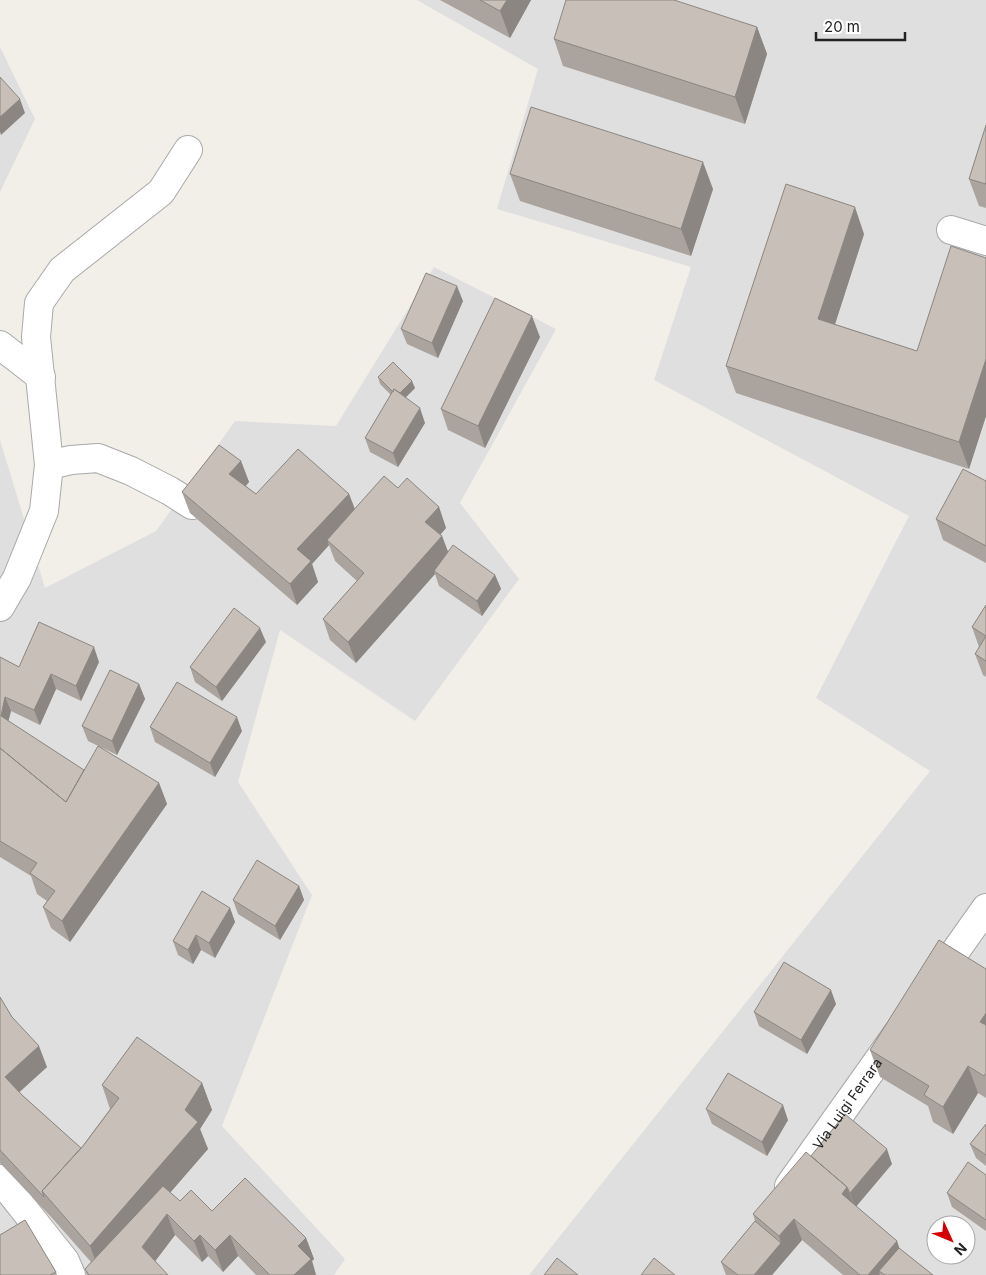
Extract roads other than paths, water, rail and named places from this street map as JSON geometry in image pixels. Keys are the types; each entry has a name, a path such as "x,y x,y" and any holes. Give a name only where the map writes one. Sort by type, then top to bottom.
{"street":[{"path":"0,607 17,578 44,511 49,465 36,337 38,303 62,270 161,192 188,150"},
{"path":"951,230 986,241"},
{"path":"0,345 41,377"},
{"path":"49,465 71,460 98,458 131,471 192,504"},
{"name":"Via Luigi Ferrara","path":"777,1203 986,908"},
{"path":"0,1179 65,1261 71,1275"}]}
